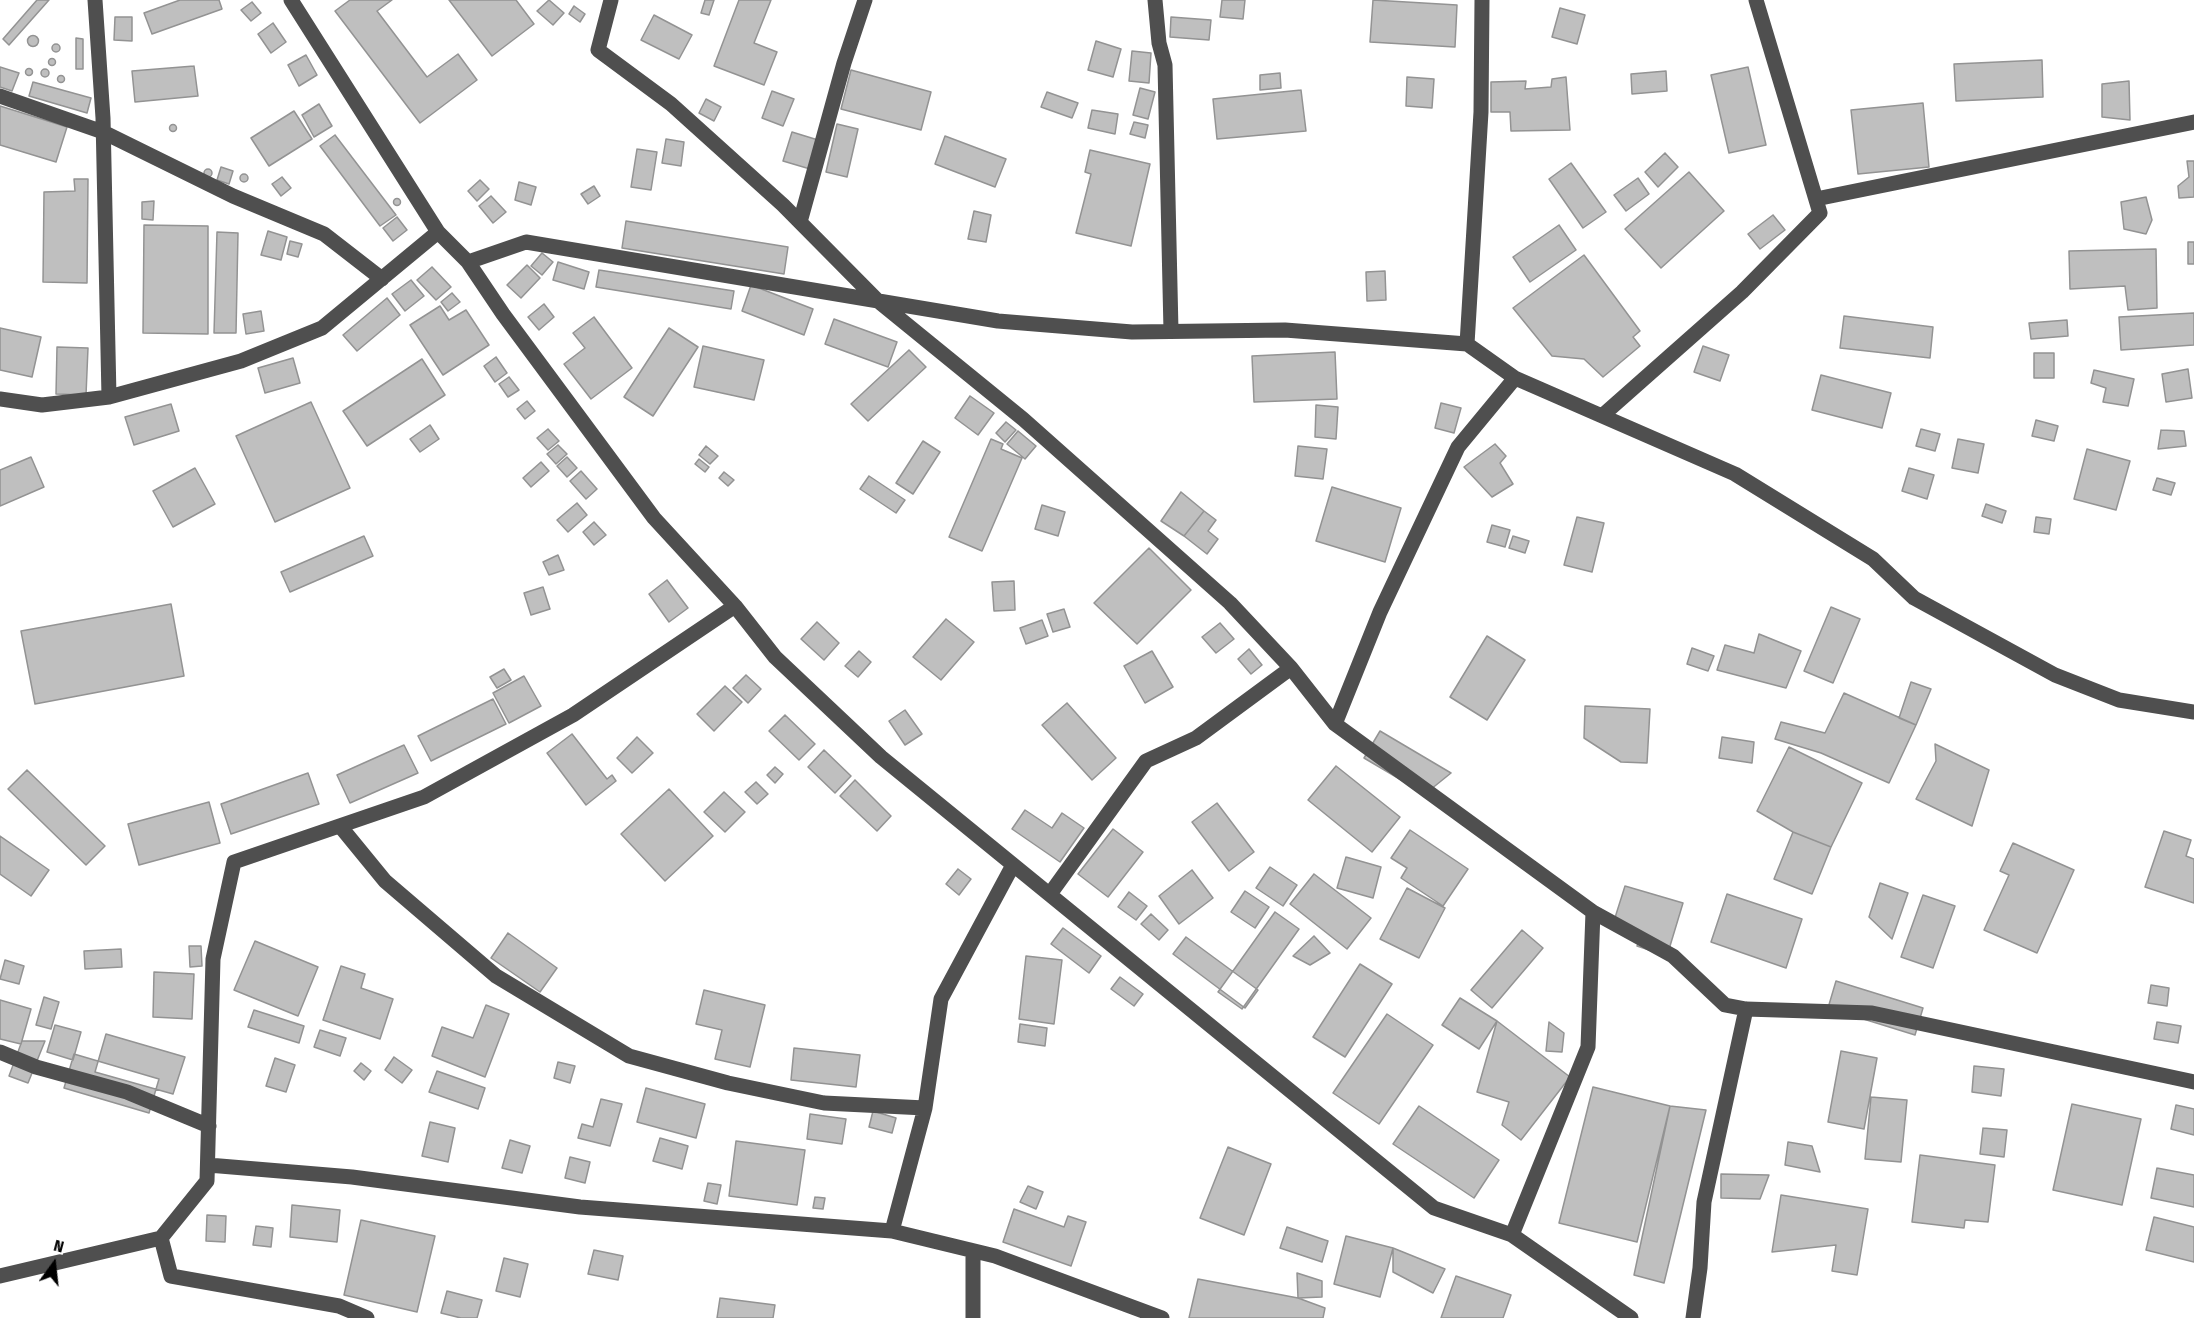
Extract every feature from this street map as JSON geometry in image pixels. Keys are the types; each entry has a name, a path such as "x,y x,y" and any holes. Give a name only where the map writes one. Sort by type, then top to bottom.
{"street":[{"path":"95,0 103,132 109,397"},
{"path":"291,0 438,232 468,262 654,518 735,606 775,657 881,757 1434,1208 1512,1235 1631,1318"},
{"path":"611,0 598,50 671,104 800,222 878,301 1023,418 1230,603 1291,668 1335,724 1593,912 1673,956 1725,1005 1746,1010 1872,1013 2194,1082"},
{"path":"800,222 844,63 866,0"},
{"path":"1155,0 1159,43 1165,65 1171,331"},
{"path":"1467,344 1481,112 1482,0"},
{"path":"1603,415 1742,292 1820,213 1756,0"},
{"path":"0,96 103,132 233,196 324,234 382,279"},
{"path":"1815,200 2194,122"},
{"path":"0,399 42,405 109,397 241,361 322,328 438,232"},
{"path":"468,262 525,242 998,321 1132,332 1285,330 1467,344 1515,378 1736,474 1873,559 1914,598 2055,675 2120,700 2194,712"},
{"path":"1335,724 1380,612 1458,447 1515,378"},
{"path":"0,1276 162,1238 207,1181 213,959 234,862 424,797 573,715 735,606"},
{"path":"1050,894 1146,761 1196,738 1291,668"},
{"path":"340,826 385,881 496,976 629,1056 728,1083 824,1102 925,1108"},
{"path":"892,1231 925,1108 941,999 1013,865"},
{"path":"1512,1235 1588,1047 1593,912"},
{"path":"1693,1318 1700,1268 1704,1202 1746,1010"},
{"path":"0,1052 36,1067 127,1092 209,1126"},
{"path":"208,1165 352,1178 580,1207 892,1231 995,1256 1162,1318"},
{"path":"162,1238 171,1276 339,1306 367,1318"},
{"path":"973,1251 973,1318"}],"building":[{"path":"37,0 49,0 9,45 3,39"},
{"path":"180,0 219,0 222,9 152,34 144,13"},
{"path":"350,0 392,0 377,11 427,77 458,54 477,80 420,123 335,11"},
{"path":"449,0 516,0 534,24 492,56"},
{"path":"549,0 564,13 553,25 537,11"},
{"path":"705,0 714,0 709,15 701,13"},
{"path":"739,0 771,0 754,43 777,52 764,85 714,66"},
{"path":"1222,0 1245,0 1243,19 1220,17"},
{"path":"1373,0 1457,5 1455,47 1370,42"},
{"path":"252,2 261,13 251,21 241,10"},
{"path":"574,6 585,14 580,22 569,14"},
{"path":"1560,8 1585,15 1577,44 1552,37"},
{"path":"654,15 692,35 679,59 641,40"},
{"path":"115,17 132,17 132,41 114,40"},
{"path":"1171,17 1211,20 1209,40 1170,37"},
{"path":"273,23 286,42 271,53 258,34"},
{"path":"33,36 37,37 37,45 33,46 29,45 28,41 29,37"},
{"path":"76,38 83,39 83,69 76,69"},
{"path":"1096,41 1121,49 1113,77 1088,70"},
{"path":"56,44 60,48 56,52 52,48"},
{"path":"1132,51 1151,53 1149,83 1129,81"},
{"path":"306,55 317,75 299,86 288,65"},
{"path":"52,58 56,62 52,66 48,62"},
{"path":"2042,60 2043,97 1956,101 1954,64"},
{"path":"194,66 198,96 135,102 132,71"},
{"path":"0,67 19,73 12,91 0,87"},
{"path":"1748,67 1766,145 1729,153 1711,75"},
{"path":"29,69 32,72 29,75 26,72"},
{"path":"45,69 49,73 45,77 41,73"},
{"path":"851,70 931,92 921,130 841,109"},
{"path":"1666,71 1667,91 1632,94 1631,74"},
{"path":"1280,73 1281,88 1260,90 1260,75"},
{"path":"61,76 64,79 61,82 58,79"},
{"path":"1407,77 1434,79 1432,108 1406,106"},
{"path":"1566,77 1570,130 1511,131 1510,112 1491,112 1491,82 1526,81 1525,89 1551,87 1552,79"},
{"path":"2129,81 2130,120 2102,117 2102,84"},
{"path":"33,82 91,98 87,113 29,96"},
{"path":"1140,88 1155,92 1148,119 1133,115"},
{"path":"1301,90 1306,131 1217,139 1213,99"},
{"path":"772,91 794,99 783,126 762,118"},
{"path":"1047,92 1078,103 1072,118 1041,107"},
{"path":"706,99 721,107 714,121 699,113"},
{"path":"1923,103 1929,167 1858,174 1851,110"},
{"path":"319,104 332,126 314,137 302,115"},
{"path":"0,106 67,127 56,162 0,145"},
{"path":"1092,110 1118,114 1115,134 1088,128"},
{"path":"294,111 312,139 269,166 251,138"},
{"path":"1134,122 1148,125 1145,138 1130,134"},
{"path":"173,124 177,128 173,132 169,128"},
{"path":"837,124 858,129 847,177 826,172"},
{"path":"792,132 818,140 810,169 783,161"},
{"path":"335,135 396,215 380,226 320,146"},
{"path":"945,136 1006,159 995,187 935,164"},
{"path":"666,139 684,142 681,166 662,163"},
{"path":"637,149 657,152 651,190 631,187"},
{"path":"1090,150 1150,164 1131,246 1076,233 1091,174 1085,172"},
{"path":"1665,153 1678,167 1658,187 1645,172"},
{"path":"2187,161 2194,161 2194,197 2179,198 2178,186 2189,177"},
{"path":"1571,163 1606,212 1583,228 1549,179"},
{"path":"221,167 233,171 229,184 217,180"},
{"path":"208,169 212,173 208,177 204,173"},
{"path":"1689,172 1724,211 1661,268 1625,229"},
{"path":"244,174 248,178 244,182 240,178"},
{"path":"282,177 291,188 281,196 272,184"},
{"path":"1638,178 1649,194 1626,211 1614,195"},
{"path":"74,179 88,179 87,283 43,282 44,192 75,191"},
{"path":"480,180 489,189 477,201 468,191"},
{"path":"519,182 536,187 531,205 515,200"},
{"path":"594,186 600,196 588,204 581,194"},
{"path":"491,196 506,212 493,223 479,206"},
{"path":"2146,197 2152,220 2146,234 2124,229 2121,202"},
{"path":"397,199 400,202 397,205 394,202"},
{"path":"154,201 153,220 142,219 142,202"},
{"path":"974,211 991,215 986,242 968,239"},
{"path":"1773,215 1785,230 1760,249 1748,234"},
{"path":"397,217 407,230 393,241 383,228"},
{"path":"626,221 788,247 784,274 622,248"},
{"path":"144,225 208,226 208,334 143,333"},
{"path":"1559,225 1576,250 1530,282 1513,257"},
{"path":"268,231 287,237 281,260 261,255"},
{"path":"217,232 238,233 236,333 214,333"},
{"path":"290,241 302,244 298,257 287,254"},
{"path":"2188,242 2194,242 2194,264 2188,264"},
{"path":"2156,249 2157,308 2128,310 2125,286 2070,289 2069,251"},
{"path":"542,253 553,262 542,275 531,266"},
{"path":"1584,255 1640,331 1633,337 1640,346 1603,377 1584,359 1552,356 1513,308"},
{"path":"558,262 589,272 584,289 553,280"},
{"path":"527,265 540,278 521,298 507,285"},
{"path":"432,267 451,287 436,300 417,280"},
{"path":"599,270 734,291 731,309 596,287"},
{"path":"1385,271 1386,300 1367,301 1366,272"},
{"path":"411,280 424,296 405,311 392,294"},
{"path":"751,285 813,309 804,335 742,311"},
{"path":"452,293 460,302 448,311 441,302"},
{"path":"387,298 400,315 357,351 343,335"},
{"path":"544,304 554,317 539,330 528,317"},
{"path":"440,306 449,320 466,310 489,345 443,375 410,325"},
{"path":"261,311 264,331 246,334 243,314"},
{"path":"2194,313 2194,345 2121,350 2119,317"},
{"path":"1844,316 1933,327 1930,358 1840,348"},
{"path":"594,317 632,368 591,399 564,364 585,348 573,333"},
{"path":"834,319 897,342 888,367 825,344"},
{"path":"2067,320 2068,336 2031,339 2029,323"},
{"path":"0,328 41,337 32,377 0,370"},
{"path":"669,328 698,347 653,416 624,397"},
{"path":"703,346 764,360 754,400 694,387"},
{"path":"1703,346 1729,355 1720,381 1694,372"},
{"path":"57,347 88,348 86,395 56,394"},
{"path":"909,350 926,367 868,421 851,404"},
{"path":"1335,352 1337,399 1254,402 1252,356"},
{"path":"2034,353 2054,353 2054,378 2034,378"},
{"path":"496,357 507,373 495,382 484,366"},
{"path":"293,358 300,383 265,393 258,368"},
{"path":"422,359 445,395 367,446 343,411"},
{"path":"2188,369 2192,398 2166,402 2162,374"},
{"path":"2094,370 2134,379 2128,406 2103,402 2106,388 2091,383"},
{"path":"1821,375 1891,393 1882,428 1812,410"},
{"path":"509,377 519,390 508,397 499,384"},
{"path":"970,396 994,413 978,435 955,418"},
{"path":"527,401 535,411 525,419 517,409"},
{"path":"311,402 350,488 275,522 236,436"},
{"path":"1441,403 1461,408 1454,433 1435,428"},
{"path":"171,404 179,431 134,445 125,417"},
{"path":"1316,405 1338,407 1336,439 1315,437"},
{"path":"2036,420 2058,426 2054,441 2032,436"},
{"path":"1006,422 1016,430 1005,442 996,433"},
{"path":"430,425 439,439 420,452 410,439"},
{"path":"548,429 559,441 548,450 537,438"},
{"path":"1921,429 1940,434 1935,451 1916,446"},
{"path":"2161,430 2184,431 2186,446 2158,449"},
{"path":"1018,431 1036,446 1025,459 1007,444"},
{"path":"991,439 1003,444 1001,449 1022,458 982,551 949,537"},
{"path":"1958,439 1984,444 1978,473 1952,468"},
{"path":"923,441 940,452 913,494 896,483"},
{"path":"1495,444 1506,456 1500,463 1513,484 1492,497 1464,467"},
{"path":"558,445 567,454 556,464 547,454"},
{"path":"706,446 718,456 710,464 699,455"},
{"path":"1298,446 1327,449 1323,479 1295,476"},
{"path":"2087,449 2130,461 2116,510 2074,499"},
{"path":"31,457 44,487 0,506 0,470"},
{"path":"567,457 577,468 567,477 557,466"},
{"path":"699,459 709,467 705,472 695,464"},
{"path":"541,462 549,471 531,487 523,478"},
{"path":"195,468 215,504 173,527 153,491"},
{"path":"1909,468 1934,475 1927,499 1902,491"},
{"path":"581,471 597,489 586,499 570,481"},
{"path":"724,472 734,480 728,486 719,478"},
{"path":"869,476 905,500 896,513 860,489"},
{"path":"2157,478 2175,483 2171,495 2153,490"},
{"path":"1332,487 1401,508 1385,562 1316,541"},
{"path":"1181,492 1204,511 1184,536 1161,521"},
{"path":"577,503 587,515 568,532 557,520"},
{"path":"1986,504 2006,511 2002,523 1982,516"},
{"path":"1042,505 1065,512 1058,536 1035,529"},
{"path":"1204,511 1216,520 1208,531 1218,539 1207,554 1184,536"},
{"path":"1577,517 1604,523 1592,572 1564,565"},
{"path":"2036,517 2051,519 2049,534 2034,532"},
{"path":"594,522 606,535 594,545 583,532"},
{"path":"1492,525 1510,530 1505,547 1487,542"},
{"path":"364,536 373,556 290,592 281,572"},
{"path":"1513,536 1529,541 1525,553 1509,548"},
{"path":"1149,548 1191,590 1137,644 1094,603"},
{"path":"558,555 564,570 549,575 543,562"},
{"path":"667,580 688,608 669,622 649,594"},
{"path":"1014,581 1015,610 994,611 992,582"},
{"path":"543,587 550,609 531,615 524,593"},
{"path":"171,604 184,676 35,704 21,631"},
{"path":"1831,607 1860,619 1833,683 1804,671"},
{"path":"1064,609 1070,627 1053,632 1047,614"},
{"path":"946,619 974,642 941,680 913,657"},
{"path":"1042,620 1048,636 1026,644 1020,628"},
{"path":"817,622 839,643 824,660 801,639"},
{"path":"1220,623 1234,639 1216,653 1202,637"},
{"path":"1759,634 1801,651 1786,688 1717,670 1725,645 1754,653"},
{"path":"1487,636 1525,660 1487,720 1450,697"},
{"path":"1692,648 1714,656 1708,671 1687,664"},
{"path":"1249,649 1262,665 1251,674 1238,659"},
{"path":"859,651 871,662 858,677 845,666"},
{"path":"1152,651 1173,687 1145,703 1124,666"},
{"path":"504,669 511,680 497,688 490,677"},
{"path":"746,675 761,689 748,703 733,688"},
{"path":"524,676 541,706 509,723 493,693"},
{"path":"1911,682 1931,689 1916,725 1899,718"},
{"path":"725,686 742,702 714,731 697,714"},
{"path":"1844,693 1916,725 1889,783 1821,753 1775,739 1781,722 1825,733"},
{"path":"493,699 506,724 431,761 418,736"},
{"path":"1067,703 1116,758 1092,780 1042,725"},
{"path":"1585,706 1650,709 1647,763 1621,762 1584,738"},
{"path":"905,710 922,734 905,745 889,721"},
{"path":"785,715 815,744 799,760 769,731"},
{"path":"1380,731 1451,773 1425,794 1364,758"},
{"path":"572,734 607,779 612,775 616,781 586,805 547,753"},
{"path":"637,737 653,753 632,773 617,758"},
{"path":"1722,737 1754,742 1752,763 1719,758"},
{"path":"1935,744 1989,770 1972,826 1916,799 1936,761"},
{"path":"404,745 418,773 350,803 337,775"},
{"path":"1789,747 1862,783 1831,847 1793,832 1757,811"},
{"path":"824,750 851,776 835,793 808,767"},
{"path":"1336,766 1400,817 1372,852 1308,800"},
{"path":"775,767 783,774 775,783 767,775"},
{"path":"27,770 105,846 86,865 8,789"},
{"path":"308,773 319,804 231,834 221,804"},
{"path":"855,780 891,816 877,831 840,796"},
{"path":"756,782 768,794 757,804 745,792"},
{"path":"669,789 713,836 665,881 621,834"},
{"path":"724,792 745,812 725,832 704,812"},
{"path":"209,802 220,843 139,865 128,824"},
{"path":"1217,803 1254,852 1229,871 1192,822"},
{"path":"1025,810 1052,828 1062,813 1084,828 1060,862 1012,829"},
{"path":"1113,829 1143,852 1108,897 1078,874"},
{"path":"1410,830 1468,869 1443,906 1401,878 1407,868 1391,858"},
{"path":"2164,831 2191,840 2186,856 2194,859 2194,903 2145,887"},
{"path":"1793,832 1831,847 1812,894 1774,879"},
{"path":"0,836 49,870 31,896 0,874"},
{"path":"2013,843 2074,870 2037,953 1984,930 2009,875 2000,871"},
{"path":"1346,857 1381,867 1373,898 1337,888"},
{"path":"1270,867 1297,885 1283,906 1256,888"},
{"path":"958,869 971,879 959,895 946,884"},
{"path":"1192,870 1213,898 1179,924 1159,896"},
{"path":"1314,874 1371,918 1347,949 1290,904"},
{"path":"1880,883 1908,893 1892,939 1869,917"},
{"path":"1625,886 1683,903 1667,956 1637,946 1642,933 1613,924"},
{"path":"1407,888 1445,908 1419,958 1380,939"},
{"path":"1245,891 1269,907 1255,928 1231,912"},
{"path":"1129,892 1147,906 1136,920 1118,907"},
{"path":"1727,894 1802,919 1786,968 1711,942"},
{"path":"1923,895 1955,906 1933,968 1901,957"},
{"path":"1275,912 1299,929 1242,1009 1218,992"},
{"path":"1151,914 1168,930 1159,940 1141,924"},
{"path":"1063,928 1101,956 1089,973 1051,944"},
{"path":"1522,930 1543,948 1492,1008 1471,990"},
{"path":"508,933 557,968 540,992 491,958"},
{"path":"1314,936 1330,953 1310,965 1293,956"},
{"path":"1186,937 1258,990 1245,1008 1173,954"},
{"path":"255,941 318,967 298,1016 234,990"},
{"path":"189,946 201,946 202,966 190,967"},
{"path":"121,949 122,967 85,969 84,951"},
{"path":"1026,956 1062,960 1054,1024 1019,1019"},
{"path":"5,960 24,966 19,984 0,979"},
{"path":"1360,964 1392,984 1345,1057 1313,1037"},
{"path":"341,966 365,974 361,988 393,999 380,1039 323,1020"},
{"path":"154,972 194,974 192,1019 153,1017"},
{"path":"1120,977 1143,994 1134,1006 1111,989"},
{"path":"1836,981 1923,1008 1915,1035 1828,1008"},
{"path":"2151,985 2169,988 2167,1006 2148,1003"},
{"path":"704,990 765,1005 750,1067 715,1059 722,1030 696,1024"},
{"path":"44,997 59,1002 51,1029 36,1025"},
{"path":"1460,998 1497,1021 1479,1049 1442,1025"},
{"path":"0,1000 31,1009 21,1044 0,1039"},
{"path":"486,1005 509,1014 485,1077 432,1056 442,1027 473,1038"},
{"path":"254,1010 304,1026 299,1043 248,1027"},
{"path":"1387,1014 1433,1045 1379,1124 1333,1093"},
{"path":"1497,1021 1570,1077 1521,1140 1502,1125 1509,1102 1477,1092"},
{"path":"1549,1022 1564,1033 1562,1052 1546,1051"},
{"path":"2157,1022 2181,1026 2178,1043 2154,1039"},
{"path":"1020,1024 1047,1028 1045,1046 1018,1042"},
{"path":"55,1025 81,1032 73,1060 47,1052"},
{"path":"320,1030 346,1038 340,1056 314,1047"},
{"path":"106,1034 185,1057 173,1094 95,1072"},
{"path":"22,1041 45,1041 28,1083 9,1076"},
{"path":"794,1048 860,1055 856,1087 791,1080"},
{"path":"1841,1051 1877,1058 1864,1129 1828,1122"},
{"path":"74,1054 159,1079 149,1113 64,1088"},
{"path":"394,1057 412,1070 402,1083 385,1070"},
{"path":"275,1058 295,1065 286,1092 266,1086"},
{"path":"558,1062 575,1066 570,1083 554,1078"},
{"path":"361,1063 371,1071 364,1080 354,1071"},
{"path":"1974,1066 2004,1069 2001,1096 1972,1092"},
{"path":"437,1071 485,1088 478,1109 429,1092"},
{"path":"1593,1087 1670,1106 1637,1242 1559,1223"},
{"path":"646,1088 705,1104 696,1138 637,1122"},
{"path":"1871,1097 1907,1100 1901,1162 1865,1159"},
{"path":"601,1099 622,1104 610,1146 578,1138 582,1124 593,1127"},
{"path":"2072,1104 2141,1119 2122,1205 2053,1190"},
{"path":"2176,1105 2194,1109 2194,1135 2171,1129"},
{"path":"1419,1106 1499,1160 1474,1198 1393,1144"},
{"path":"1670,1106 1706,1110 1664,1283 1634,1275"},
{"path":"873,1111 896,1118 892,1133 869,1127"},
{"path":"810,1114 846,1119 842,1144 807,1139"},
{"path":"430,1122 455,1128 448,1162 422,1156"},
{"path":"1983,1128 2007,1130 2004,1157 1980,1154"},
{"path":"660,1138 688,1146 682,1169 653,1161"},
{"path":"510,1140 530,1146 522,1173 502,1168"},
{"path":"736,1141 805,1150 797,1205 729,1196"},
{"path":"1788,1142 1812,1146 1820,1172 1785,1165"},
{"path":"1228,1147 1271,1164 1244,1235 1200,1218"},
{"path":"1920,1155 1995,1165 1988,1222 1965,1220 1964,1228 1912,1222"},
{"path":"570,1157 590,1162 585,1183 565,1178"},
{"path":"2157,1168 2194,1175 2194,1207 2151,1198"},
{"path":"1721,1174 1769,1175 1760,1199 1721,1198"},
{"path":"708,1183 721,1185 717,1204 704,1201"},
{"path":"1028,1186 1043,1192 1036,1209 1020,1202"},
{"path":"1781,1195 1868,1209 1857,1275 1832,1271 1836,1245 1772,1252"},
{"path":"815,1197 825,1198 823,1209 813,1208"},
{"path":"292,1205 340,1210 337,1242 290,1237"},
{"path":"1014,1209 1064,1227 1068,1216 1086,1222 1071,1266 1003,1242"},
{"path":"207,1215 226,1216 225,1242 206,1241"},
{"path":"2154,1217 2194,1227 2194,1262 2146,1250"},
{"path":"361,1220 435,1236 417,1312 344,1295"},
{"path":"256,1226 273,1228 271,1247 253,1245"},
{"path":"1287,1227 1328,1241 1322,1262 1280,1248"},
{"path":"1346,1236 1393,1248 1380,1297 1334,1284"},
{"path":"1393,1248 1445,1269 1433,1293 1393,1272"},
{"path":"594,1250 623,1256 618,1280 588,1274"},
{"path":"504,1258 528,1264 520,1297 496,1291"},
{"path":"1297,1273 1322,1281 1322,1297 1298,1298"},
{"path":"1456,1276 1511,1295 1503,1318 1441,1318"},
{"path":"1198,1279 1298,1298 1325,1308 1323,1318 1189,1318"},
{"path":"447,1291 482,1300 477,1318 461,1318 441,1313"},
{"path":"720,1298 775,1305 773,1318 717,1318"}]}
